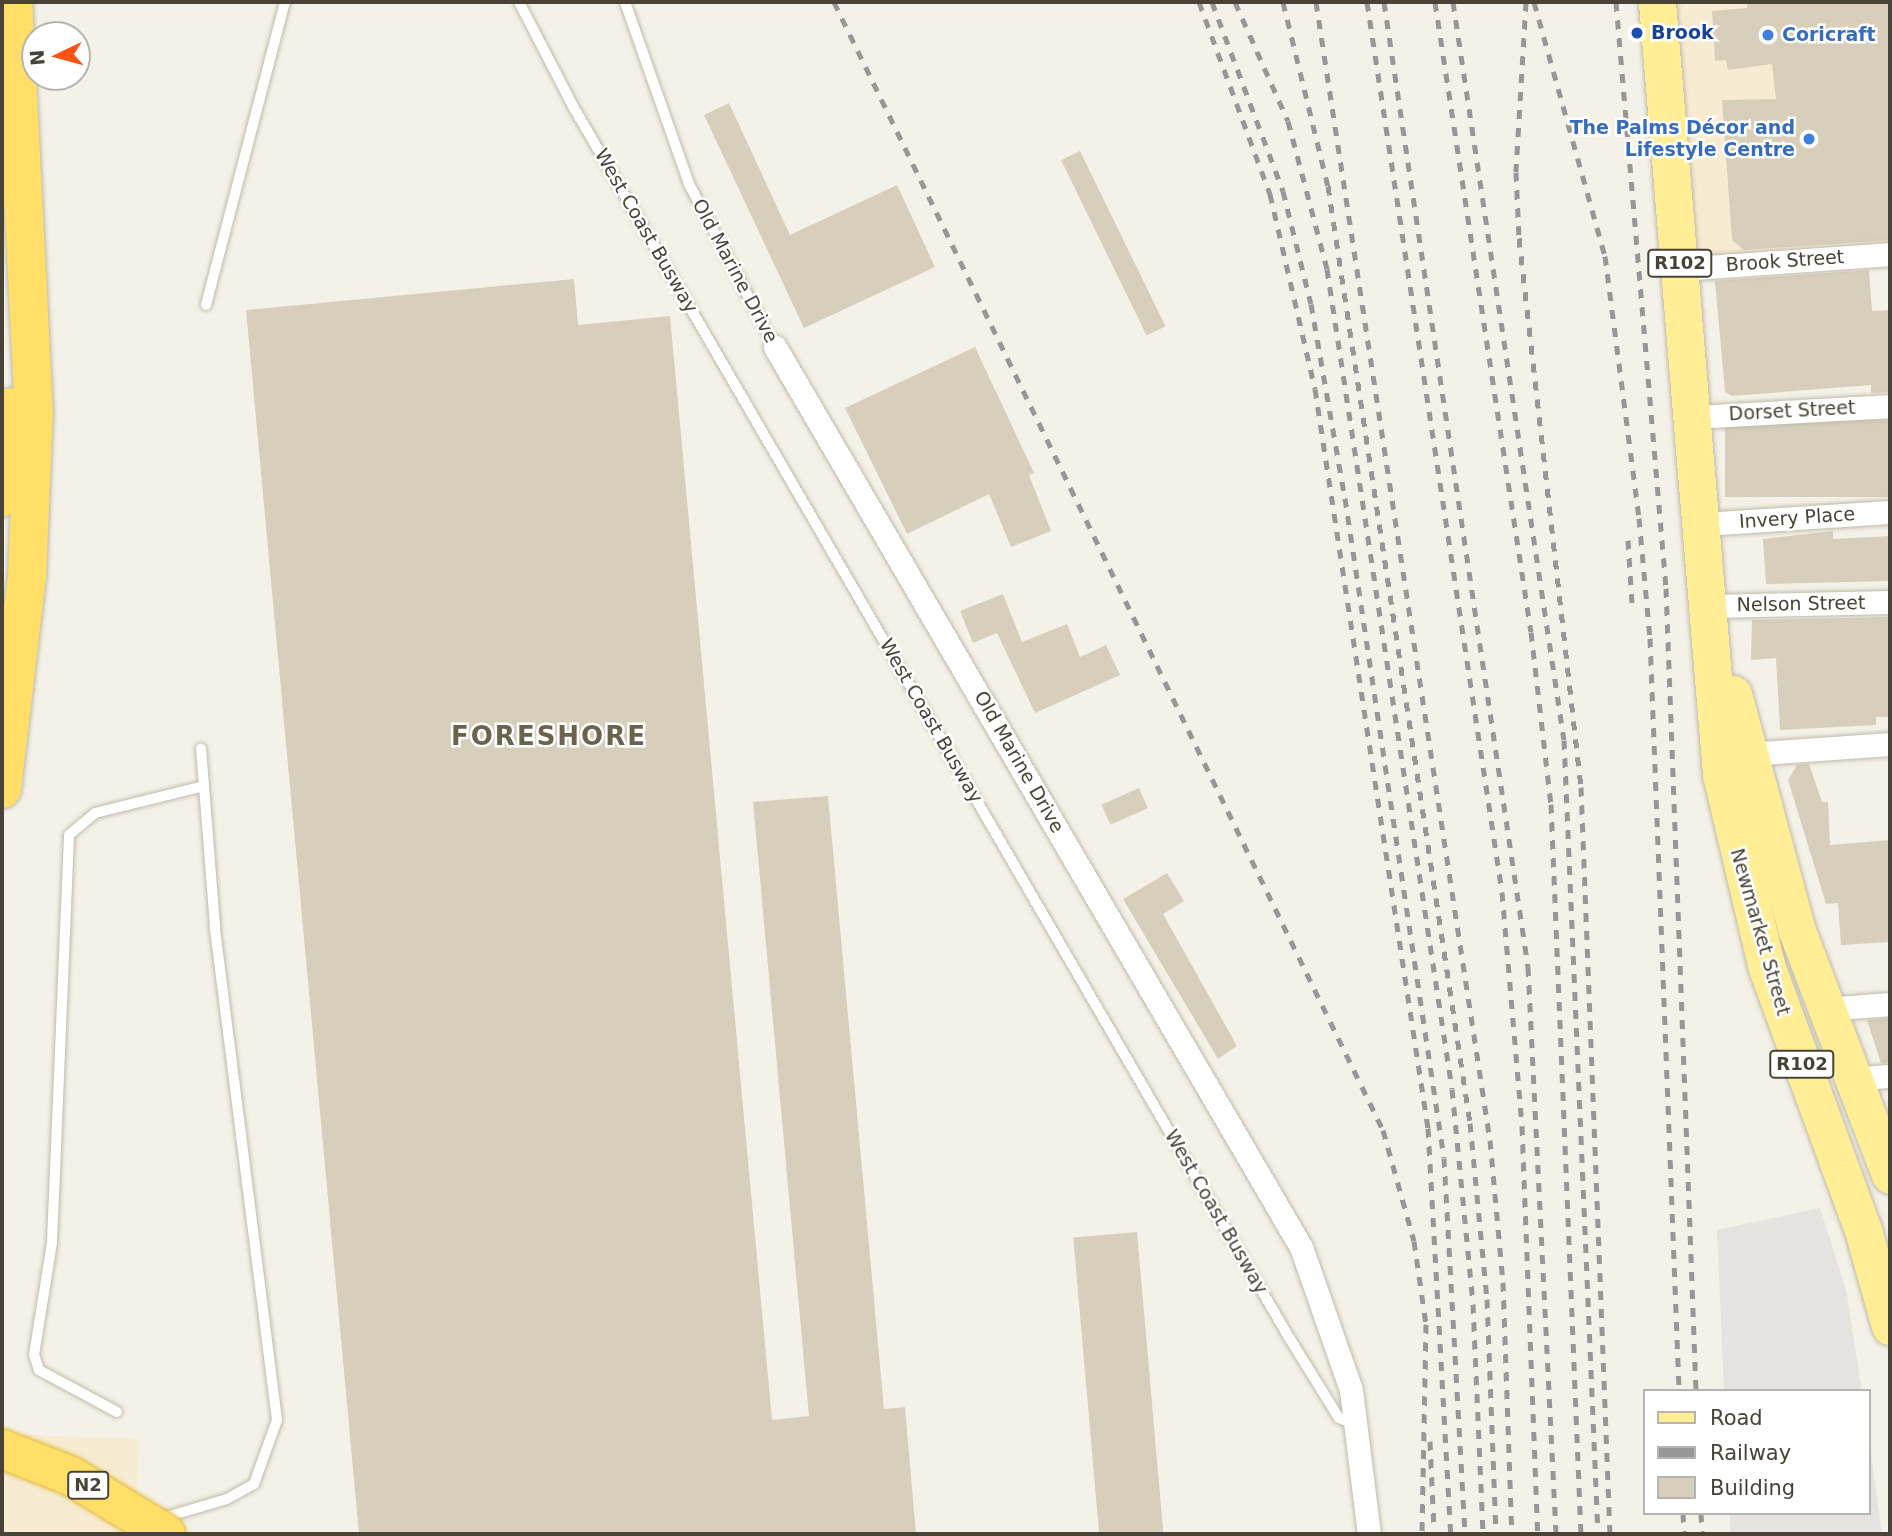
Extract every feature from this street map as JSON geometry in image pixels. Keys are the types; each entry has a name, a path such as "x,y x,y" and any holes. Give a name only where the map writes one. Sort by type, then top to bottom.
{"highway":[{"path":"2,789 32,501 24,188 13,2"},
{"path":"2,497 24,188"},
{"name":"N2","path":"2,1449 71,1476 166,1534"}],"main road":[{"name":"Newmarket Street","path":"1657,2 1712,606 1721,774 1741,878 1890,1326"},
{"name":"Newmarket Street","path":"1712,606 1773,855 1853,1079 1884,1140 1890,1175"}],"street":[{"name":"Brook Street","path":"1681,269 1890,254"},
{"name":"Old Marine Drive","path":"775,347 1267,1183 1323,1297 1360,1425 1369,1534"},
{"name":"Dorset Street","path":"1694,417 1890,406"},
{"name":"Invery Place","path":"1703,524 1890,512"},
{"name":"Nelson Street","path":"1712,606 1890,602"},
{"path":"1748,754 1890,744"},
{"path":"1826,1009 1890,1003"},
{"path":"1853,1079 1890,1076"}],"lane":[{"path":"206,305 285,2"},
{"name":"West Coast Busway","path":"519,2 574,108 1290,1339 1339,1418 1360,1425"},
{"name":"Old Marine Drive","path":"625,2 689,184 775,347"},
{"path":"137,1534 176,1509 227,1499 254,1483 278,1420 215,926 201,748"},
{"path":"117,1412 39,1370 34,1355 52,1242 69,835 95,813 204,786"}],"shaded area":[{"name":"The Palms Décor and Lifestyle Centre","path":"1674,2 1890,2 1890,245 1698,257"},
{"path":"1820,1208 1846,1289 1862,1389 1724,1389 1717,1230"},
{"path":"2,1434 139,1439 137,1492 112,1526 121,1534 2,1534"},
{"path":"1871,1452 1882,1534 1730,1534 1730,1515 1871,1515"}],"building":[{"name":"The Palms Décor and Lifestyle Centre","path":"1747,2 1890,2 1890,240 1744,250 1732,240 1722,100 1776,99 1772,64 1728,70 1726,60 1715,61 1712,11 1747,8"},
{"path":"729,103 790,235 897,185 935,267 804,328 704,115"},
{"path":"1080,151 1165,326 1147,335 1061,160"},
{"path":"1869,270 1872,311 1890,310 1890,392 1871,393 1871,385 1732,396 1725,392 1715,281"},
{"path":"574,279 578,325 670,316 772,1420 809,1416 753,802 828,796 884,1409 905,1407 916,1534 359,1534 246,310"},
{"path":"975,347 1034,473 1029,475 1051,531 1011,547 989,494 907,534 845,408"},
{"path":"1725,420 1890,420 1890,497 1725,497"},
{"path":"1833,531 1833,539 1890,536 1890,581 1766,584 1763,539"},
{"path":"1003,594 1022,642 1067,624 1080,657 1106,645 1120,675 1035,713 997,633 973,643 960,611"},
{"path":"1890,617 1890,717 1876,717 1876,725 1780,730 1776,658 1751,660 1752,620"},
{"path":"1809,764 1822,802 1828,802 1830,845 1890,840 1890,942 1841,945 1838,903 1826,904 1788,780 1797,765"},
{"path":"1139,788 1148,808 1110,825 1102,805"},
{"path":"1167,873 1184,901 1163,914 1237,1046 1218,1059 1123,899"},
{"path":"1890,1018 1890,1062 1881,1063 1867,1020"},
{"path":"1137,1232 1163,1534 1099,1534 1073,1238"}],"railway":[{"path":"834,2 1383,1130 1414,1241 1426,1324 1422,1534"},
{"path":"1199,2 1270,194 1315,389 1428,1128 1451,1534"},
{"path":"1212,2 1283,191 1311,304 1345,498 1444,1158 1465,1534"},
{"path":"1235,2 1288,121 1327,269 1452,1089 1473,1304 1483,1534"},
{"path":"1283,2 1328,186 1470,1123 1487,1299 1496,1534"},
{"path":"1316,2 1490,1140 1503,1282 1512,1534"},
{"path":"1367,2 1502,892 1522,1126 1538,1534"},
{"path":"1384,2 1528,967 1556,1534"},
{"path":"1435,2 1531,632 1551,804 1581,1534"},
{"path":"1453,2 1564,740 1598,1534"},
{"path":"1526,2 1516,172 1519,238 1581,787 1610,1534"},
{"path":"1534,2 1605,256 1639,518 1650,638 1679,1389"},
{"path":"1616,2 1666,588 1696,1389"},
{"path":"1628,540 1632,603"},
{"path":"1430,1441 1434,1529"},
{"path":"1683,1515 1684,1534"},
{"path":"1701,1515 1702,1534"}],"place":[{"name":"Brook","path":"1637,33"},
{"name":"Coricraft","path":"1768,35"},
{"name":"The Palms Décor and Lifestyle Centre","path":"1809,139"}],"district":[{"name":"FORESHORE","path":"549,737"}]}
